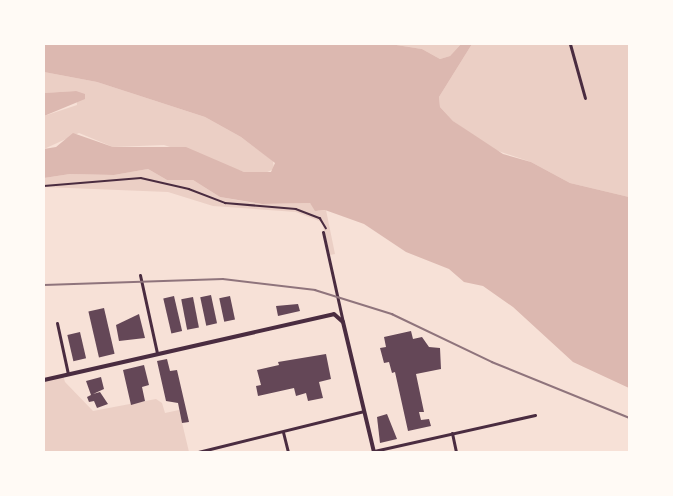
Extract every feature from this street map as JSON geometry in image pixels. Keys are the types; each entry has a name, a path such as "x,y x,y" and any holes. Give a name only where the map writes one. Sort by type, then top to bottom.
{"street":[{"path":"570,44 585,98"},
{"path":"322,232 374,452 535,416"},
{"path":"140,275 157,353"},
{"path":"44,380 329,314 339,315 344,321"},
{"path":"57,322 68,374"},
{"path":"198,453 364,411"},
{"path":"283,432 288,453"},
{"path":"452,433 456,453"}],"path":[{"path":"44,186 141,178 189,189 225,203 296,209 322,220 326,232 322,232"}],"shaded area":[{"path":"44,44 390,44 422,49 440,59 450,56 461,44 472,44 439,97 440,107 453,121 503,154 531,162 570,183 629,197 629,388 573,362 513,307 483,286 464,282 449,269 406,252 364,224 325,210 315,211 310,203 262,204 220,197 193,180 167,180 148,169 114,175 70,174 44,178 44,149 56,147 73,133 113,147 186,147 244,172 271,172 275,163 241,137 205,117 97,82 44,72"},
{"path":"390,44 461,44 450,56 440,59 422,49"},
{"path":"472,44 629,44 629,197 570,183 531,162 492,149 453,121 440,107 439,97"},
{"path":"44,72 97,82 205,117 241,137 273,161 274,169 265,173 244,172 164,145 113,147 79,133 44,149 44,116 77,105 76,91 44,93"},
{"path":"76,91 85,94 85,99 44,116 44,93"},
{"path":"148,169 167,180 193,180 220,197 259,204 310,203 318,211 326,210 335,254 330,255 322,222 296,212 213,206 168,192 44,187 44,178 70,174 114,175"},
{"path":"63,375 65,382 93,411 156,399 162,403 165,413 179,410 189,452 44,452 44,380"}],"building":[{"path":"211,295 217,323 206,326 200,297"},
{"path":"174,296 182,331 171,334 163,298"},
{"path":"230,296 235,319 224,322 219,298"},
{"path":"193,297 199,327 187,330 181,299"},
{"path":"298,304 300,311 278,316 276,306"},
{"path":"104,308 115,354 99,357 88,312"},
{"path":"139,314 145,338 119,341 116,325"},
{"path":"411,331 413,339 422,337 429,347 440,348 441,369 416,374 424,412 419,412 421,420 429,419 431,426 408,431 395,372 392,373 389,362 384,363 380,348 386,347 384,337"},
{"path":"80,332 86,358 73,361 67,335"},
{"path":"326,354 331,379 319,382 323,398 308,401 306,393 296,396 294,388 258,396 256,386 261,385 257,370 279,365 278,362"},
{"path":"167,359 170,371 177,370 189,422 182,423 178,403 166,401 157,361"},
{"path":"144,365 149,385 142,387 145,401 131,405 123,370"},
{"path":"101,377 104,389 93,394 100,392 108,404 97,408 94,401 89,402 87,397 91,395 86,381"},
{"path":"387,414 397,439 380,443 377,417"}],"railway":[{"path":"44,285 223,279 315,290 392,314 492,362 630,418"}]}
